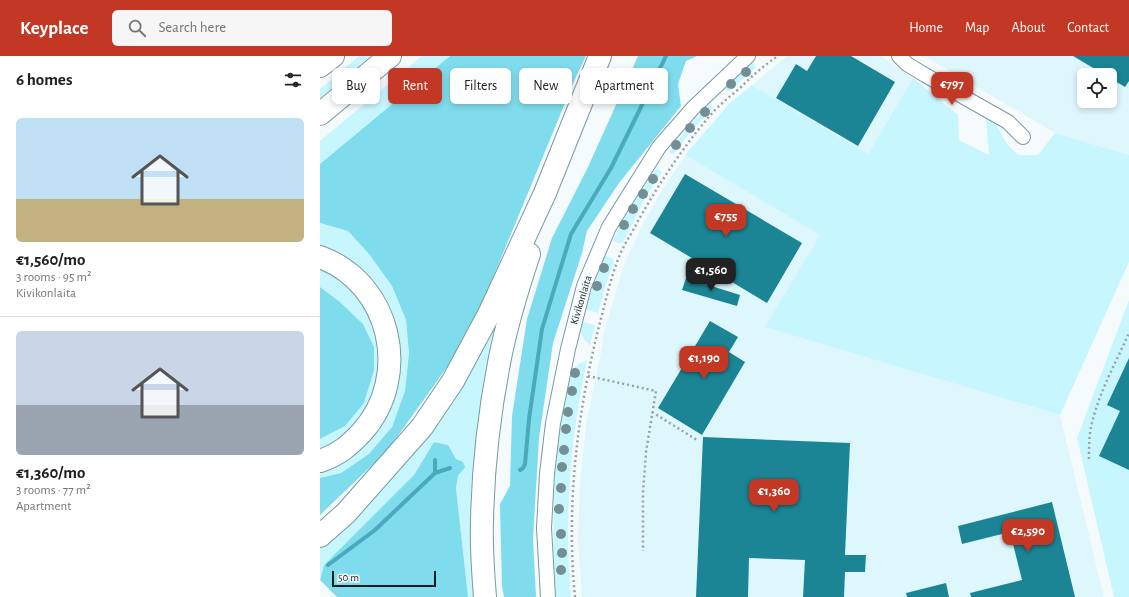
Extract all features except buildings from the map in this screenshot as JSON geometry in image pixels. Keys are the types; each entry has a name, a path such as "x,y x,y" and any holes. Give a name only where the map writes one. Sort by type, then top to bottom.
{"highway":[{"path":"320,66 333,56"},
{"path":"320,114 390,56"},
{"path":"320,536 346,513 422,427 453,381 489,314 545,193 600,56"},
{"path":"485,597 482,523 483,483 490,417 499,362 515,297 530,251 545,193"},
{"path":"320,257 343,268 365,289 376,305 382,319 387,333 390,350 388,382 376,413 368,425 346,448 320,461"}],"street":[{"name":"Kivikonlaita","path":"548,597 544,528 547,474 553,423 568,349 584,286 609,227 659,147 693,108 748,56"},
{"path":"899,56 907,64 925,75 1008,122 1023,137"}],"path":[{"path":"575,597 572,544 572,489 579,424 592,354 611,279 622,250 672,164 715,110 763,67 778,56"},
{"path":"1089,459 1092,420 1129,333"},
{"path":"588,376 656,391 646,452 643,493 642,551"},
{"path":"652,412 697,440"}],"shaded area":[{"path":"359,56 370,56 356,68 345,68"},
{"path":"422,56 450,56 436,68 408,68"},
{"path":"450,56 586,56 572,86 572,68 519,68 519,104 565,104 487,292 455,356 387,451 320,515 320,478 341,473 369,454 392,427 405,391 409,353 406,320 392,286 369,254 348,231 320,223 320,164 392,104 442,104 442,68 436,68"},
{"path":"638,56 697,56 686,61 678,84 681,106 619,183 587,231 582,253 553,343 539,438 533,539 536,597 504,597 502,586 500,504 510,486 512,416 527,319 552,238 588,167 616,104 668,104 668,68 633,68"},
{"path":"787,56 881,56 913,78 868,154 752,85"},
{"path":"924,56 1129,56 1129,155 1055,133"},
{"path":"753,63 756,67 732,89 729,91 724,88"},
{"path":"913,78 958,115 959,140 989,155 986,118 997,126 1007,144 1018,155 1038,155 1055,133 1129,155 1129,262 1060,415 765,327 820,235 685,155 729,104 752,85 868,154"},
{"path":"332,79 332,88 320,98 320,89"},
{"path":"388,84 388,104 392,104 320,164 320,141 364,104 380,104 380,91"},
{"path":"710,103 713,107 687,136 673,155 669,152 684,133"},
{"path":"685,155 820,235 766,327 1060,415 1104,597 582,597 578,540 580,483 586,425 603,336 624,264 655,202"},
{"path":"657,168 662,172 645,198 623,243 617,243 613,240 628,211"},
{"path":"320,223 348,231 369,254 392,286 406,320 409,353 405,391 392,427 370,454 341,473 320,478 320,466 362,441 394,329 320,249"},
{"path":"605,255 613,259 614,263 598,313 585,309"},
{"path":"320,267 325,268 355,291 378,332 381,370 370,405 352,430 337,441 320,450 320,439 345,426 363,324 340,302 320,287"},
{"path":"320,287 340,302 363,324 374,347 374,370 364,403 345,426 320,439"},
{"path":"1129,300 1129,597 1114,597 1077,438"},
{"path":"501,309 478,597 468,597 456,488 463,462 456,459 448,445 434,442 414,475 324,565 320,578 320,548 329,542 357,514 406,462 441,415"},
{"path":"583,322 595,325 590,345 585,341 581,333 581,323"},
{"path":"587,361 576,420 570,479 568,538 571,597 556,597 553,540 555,483 560,427 570,371 580,363"},
{"path":"434,442 448,445 456,459 463,462 465,467 458,476 456,488 468,597 337,597 320,580 324,565 414,475"}],"waterway":[{"path":"520,470 525,464 529,419 542,329 571,234 611,168 666,56"},
{"path":"328,565 375,530 435,473 435,460"},
{"path":"435,473 450,468"}]}
